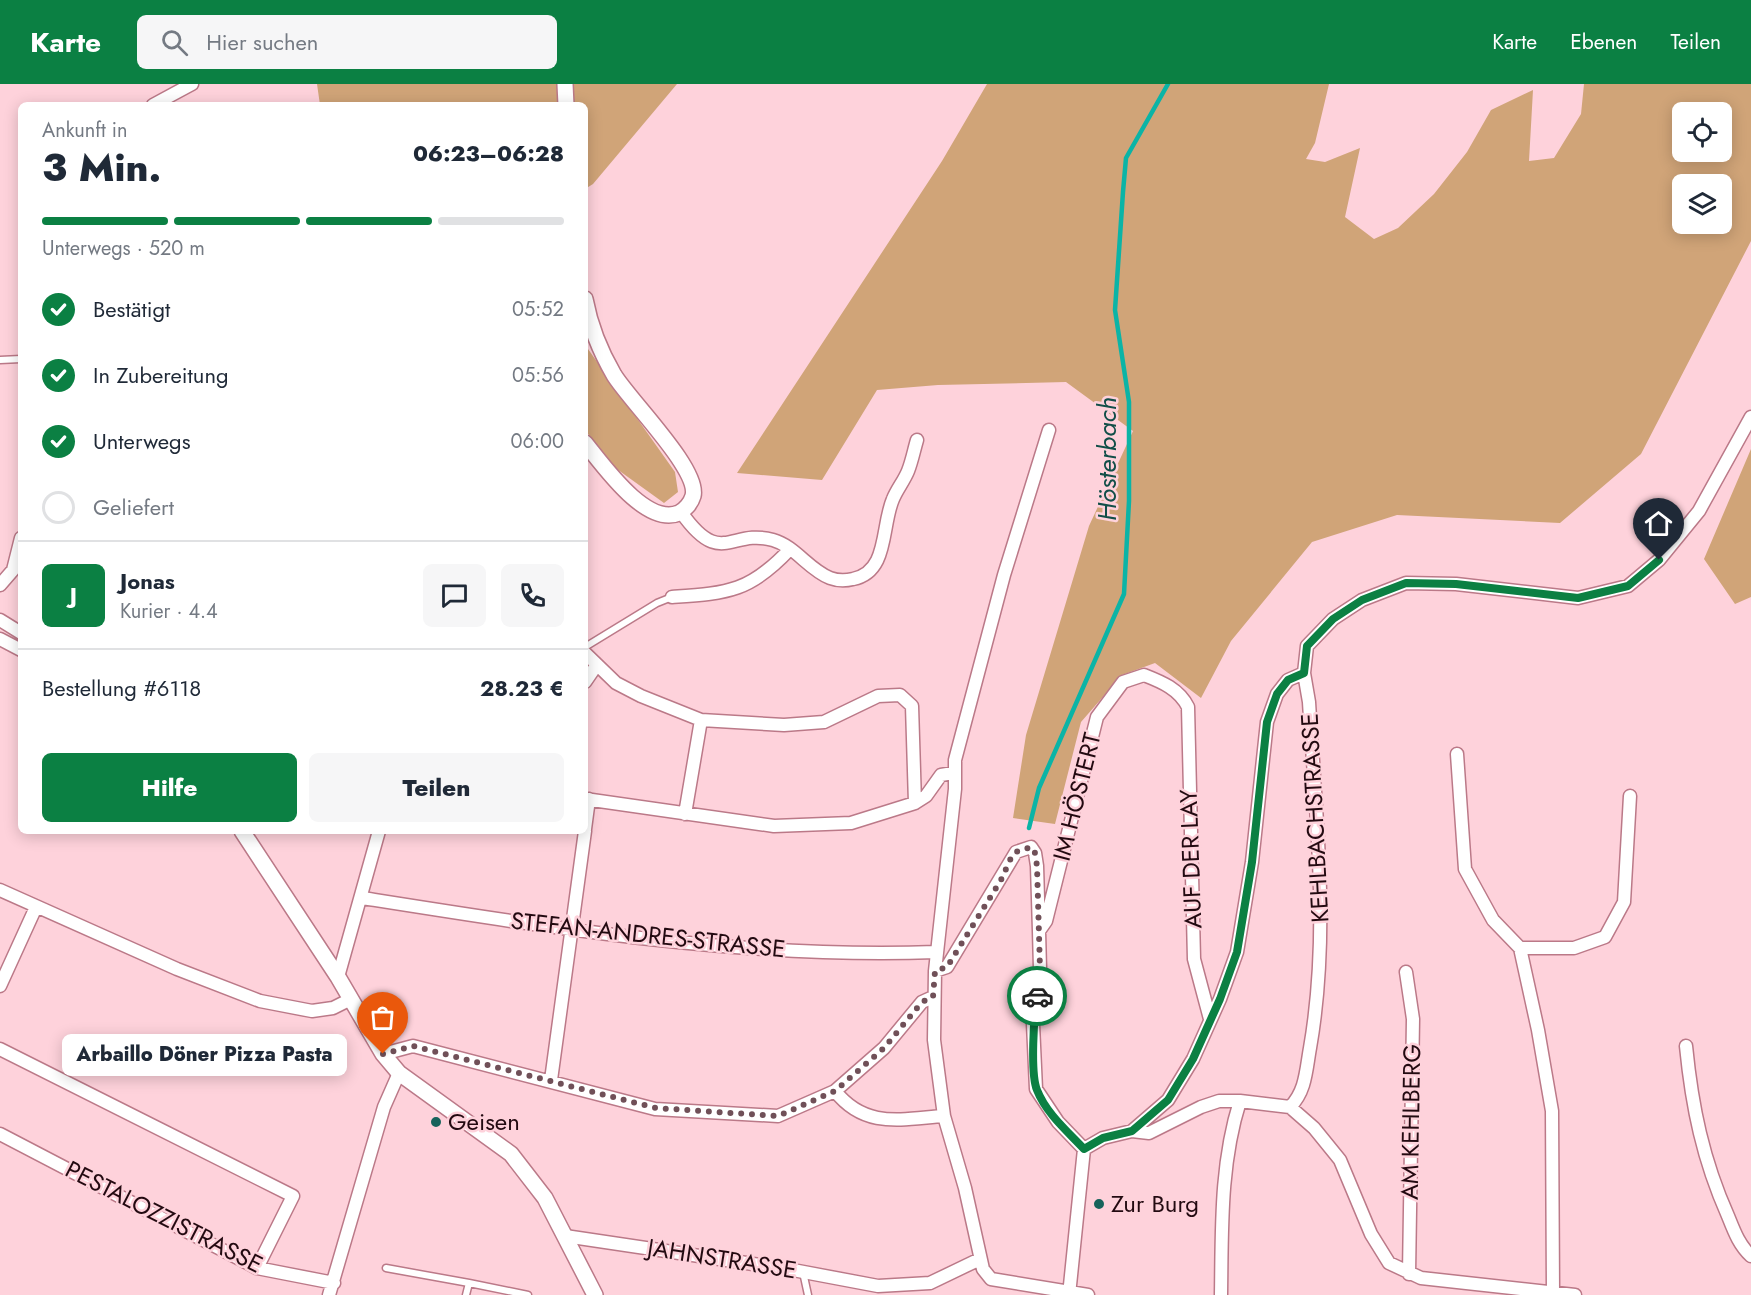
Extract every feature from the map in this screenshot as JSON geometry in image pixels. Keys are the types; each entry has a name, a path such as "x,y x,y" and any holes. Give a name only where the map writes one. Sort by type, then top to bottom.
{"street":[{"path":"159,102 192,84"},
{"path":"565,84 566,102"},
{"path":"588,308 601,351 615,376 680,458 692,479 693,497 681,512 665,515 654,513 617,481 588,447"},
{"name":"KEHLBACHSTRASSE","path":"1290,1107 1302,1095 1313,1030 1322,943 1310,714 1304,673 1307,646 1333,619 1362,600 1406,583 1456,584 1578,598 1628,586 1659,560 1700,511 1751,417"},
{"path":"1049,430 1004,575 953,773 955,789 933,997 935,1059 944,1116 975,1227 980,1259 991,1279 1088,1295"},
{"path":"681,512 694,530 711,541 726,544 762,538 774,540 830,578 844,581 868,573 880,560 884,528 893,500 908,471 917,440"},
{"path":"672,597 725,593 752,583 789,549"},
{"path":"0,585 14,570 18,552"},
{"path":"0,620 18,631"},
{"path":"0,639 18,648"},
{"path":"588,657 616,682 641,696 701,720 784,725 824,722 878,696 900,695 912,706 915,803"},
{"path":"588,678 596,666"},
{"path":"1132,1131 1168,1100 1193,1059 1220,999 1237,952 1252,862 1267,722 1277,694 1288,680 1304,673"},
{"name":"IM HÖSTERT","path":"1084,1149 1058,1122 1036,1089 1033,1024 1040,969 1039,931 1046,921 1096,717 1123,682 1144,675 1167,684 1184,698"},
{"name":"AUF DER LAY","path":"1184,698 1188,707 1194,959 1210,1019"},
{"path":"685,813 701,720"},
{"path":"1457,754 1465,869 1493,920 1520,948 1552,1111 1553,1292"},
{"path":"588,799 774,826 851,823 915,803 926,796 941,775 953,773"},
{"path":"1520,948 1574,948 1605,937 1624,902 1630,796"},
{"path":"244,834 338,978 383,1054 399,1073 511,1154 545,1198 565,1236 590,1293"},
{"path":"338,978 378,834"},
{"path":"551,1080 584,834"},
{"path":"935,971 947,967 1001,880 1011,858 1016,852 1031,847 1035,853 1037,866 1039,931"},
{"path":"0,890 177,969 260,1001 312,1011 333,1008 351,999"},
{"name":"STEFAN-ANDRES-STRASSE","path":"362,898 572,931 722,947 890,954 936,952"},
{"path":"0,986 36,907"},
{"name":"AM KEHLBERG","path":"1406,972 1413,1019 1409,1274"},
{"path":"383,1054 413,1046 656,1108 778,1116 835,1091 884,1048 922,1002 933,997"},
{"path":"1686,1046 1697,1130 1718,1193 1742,1246 1751,1256"},
{"path":"0,1049 293,1196 257,1268"},
{"path":"331,1289 384,1107 399,1073"},
{"path":"835,1091 857,1112 881,1120 944,1116"},
{"path":"1069,1293 1084,1149 1103,1138 1132,1131 1149,1133 1201,1107 1220,1101 1240,1101 1290,1107 1314,1128 1340,1160 1371,1234 1389,1263 1421,1278 1575,1295"},
{"path":"1221,1295 1223,1176 1230,1131 1240,1101"},
{"name":"PESTALOZZISTRASSE","path":"0,1134 257,1268 331,1289"},
{"name":"JAHNSTRASSE","path":"565,1236 803,1272 878,1286 930,1283 980,1259"}],"lane":[{"path":"0,360 18,359"},
{"path":"588,645 657,603 672,597"},
{"path":"386,1268 528,1295"},
{"path":"803,1272 808,1295"},
{"path":"466,1295 469,1283"}],"shaded area":[{"path":"317,84 677,84 588,187 588,102 320,102"},
{"path":"987,84 1329,84 1315,143 1306,159 1325,162 1360,148 1345,217 1374,239 1398,228 1434,194 1467,152 1491,110 1533,90 1529,161 1554,158 1581,114 1584,84 1751,84 1751,241 1641,454 1560,523 1397,515 1312,542 1231,641 1201,698 1155,663 1122,675 1081,722 1055,824 1013,818 1026,735 1089,526 1133,431 1066,382 938,385 877,390 822,480 737,473 942,161"},
{"path":"588,349 675,472 678,492 664,503 614,467 588,434"},
{"path":"1751,449 1751,597 1735,604 1704,559"}],"waterway":[{"name":"Hösterbach","path":"1029,828 1039,788 1124,594 1129,501 1129,402 1115,310 1123,192 1126,158 1168,84"}],"way so far":[{"path":"383,1054 413,1046 656,1108 778,1116 835,1091 884,1048 922,1002 933,997 935,971 941,971 947,967 1001,880 1011,858 1016,852 1031,847 1035,853 1037,866 1040,969 1037,996"}],"place":[{"name":"Arbaillo Döner Pizza Pasta","path":"383,1054"},
{"name":"Geisen","path":"436,1122"},
{"name":"Zur Burg","path":"1099,1204"}],"route":[{"path":"1037,996 1033,1024 1036,1089 1058,1122 1084,1149 1103,1138 1132,1131 1168,1100 1180,1082 1220,999 1237,952 1252,862 1267,722 1277,694 1288,680 1304,673 1307,646 1333,619 1347,609 1362,600 1406,583 1456,584 1578,598 1628,586 1659,560"}]}
